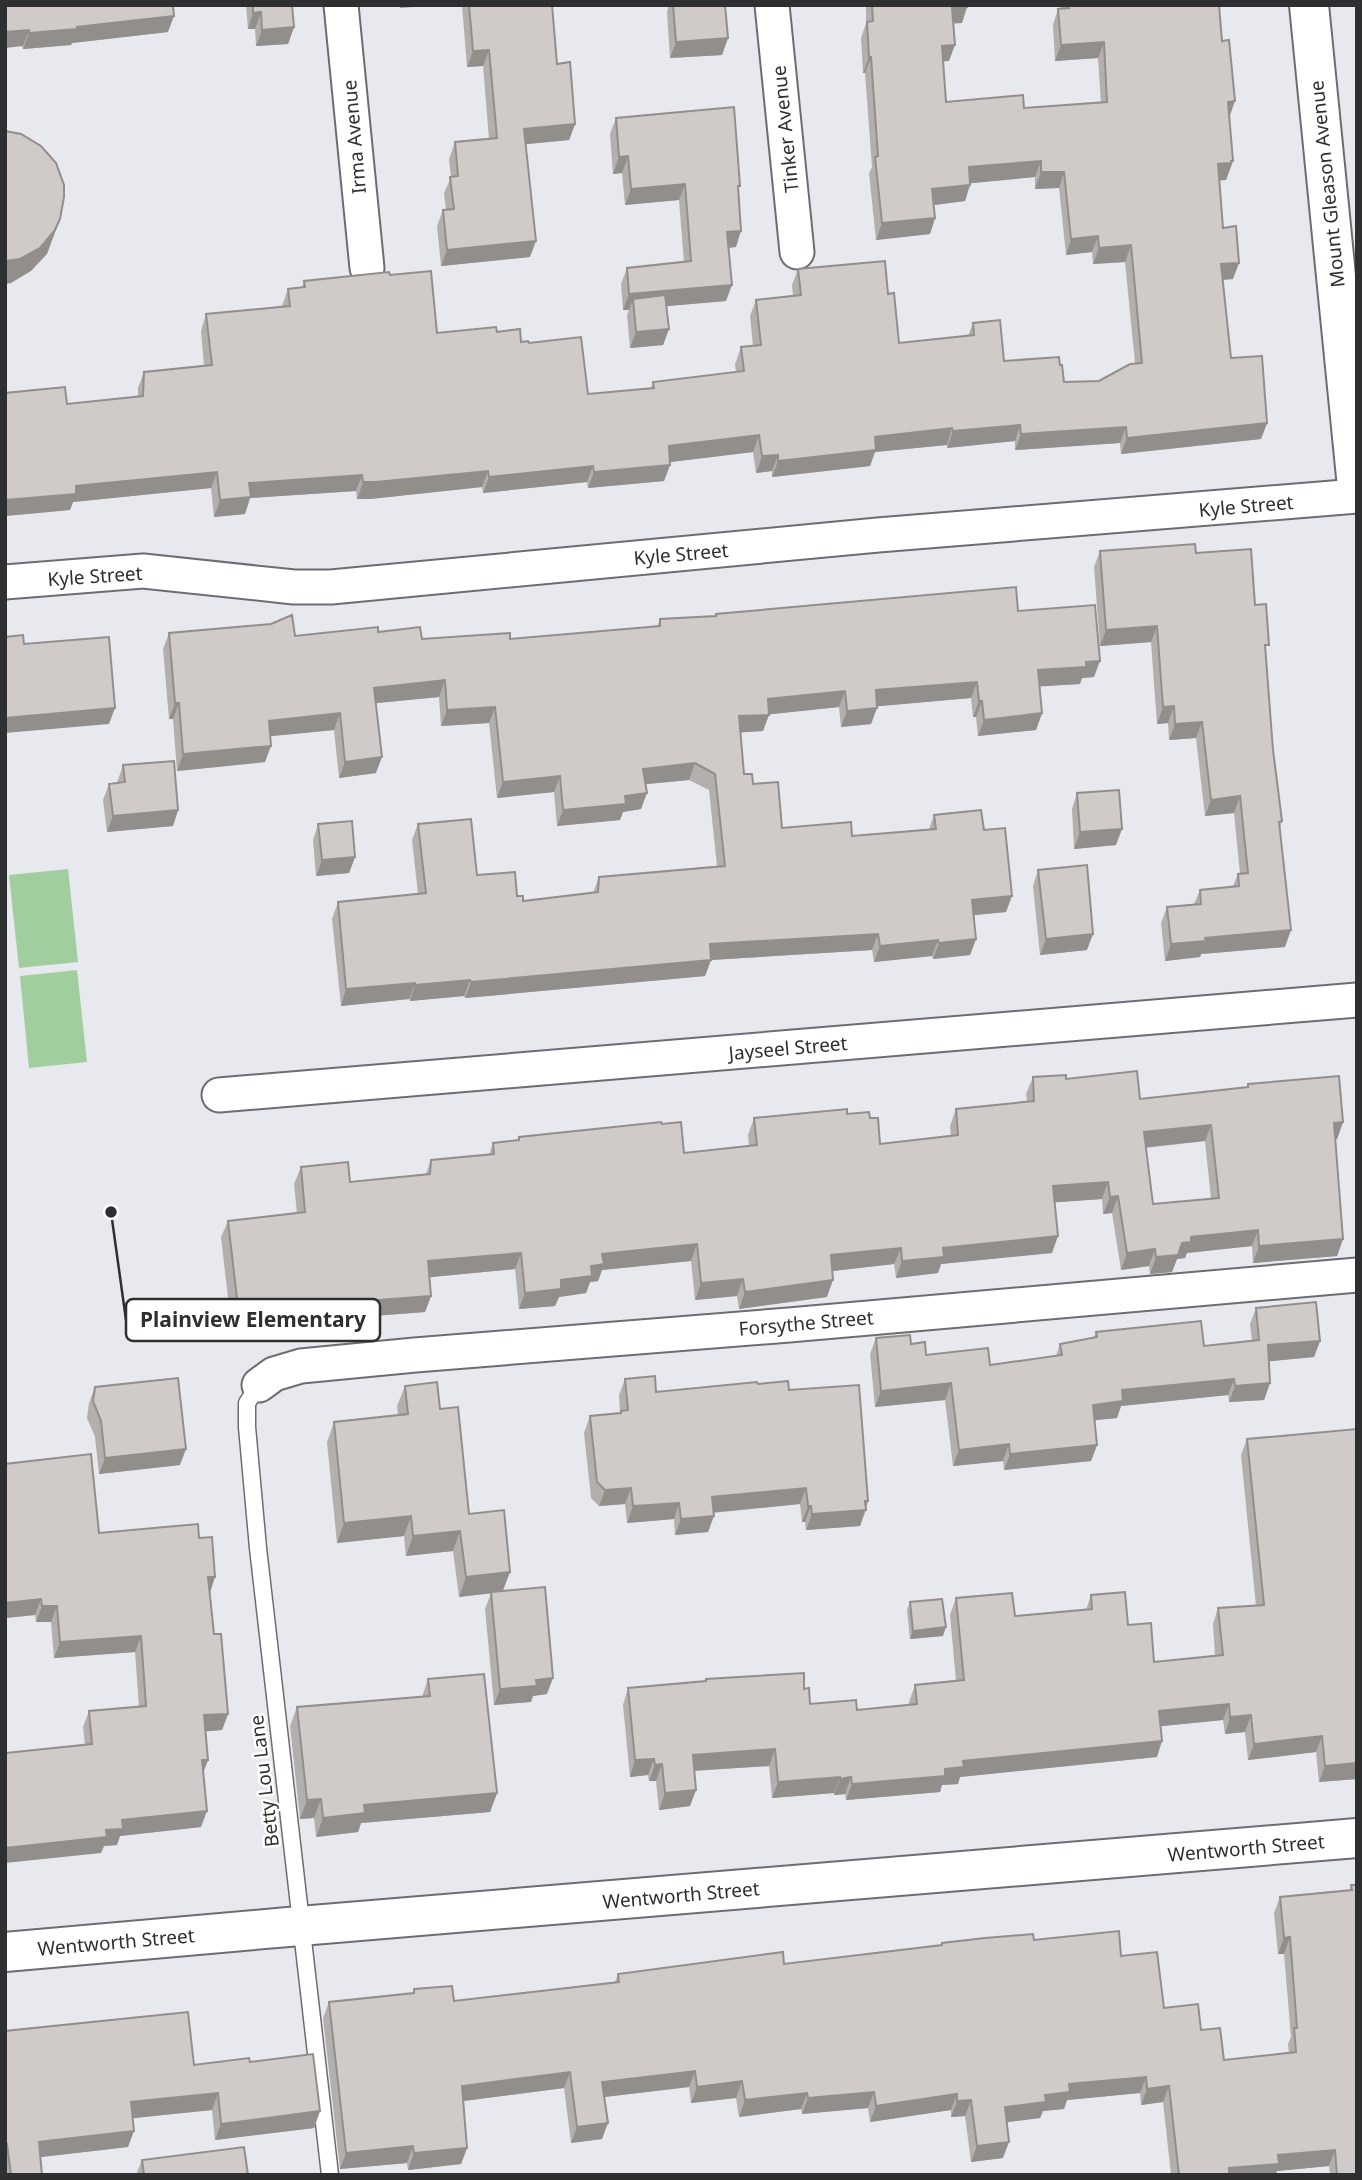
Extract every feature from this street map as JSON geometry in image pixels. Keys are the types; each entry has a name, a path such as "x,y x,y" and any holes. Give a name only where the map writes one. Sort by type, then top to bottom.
{"street":[{"name":"Irma Avenue","path":"341,5 366,268"},
{"name":"Tinker Avenue","path":"772,5 797,252"},
{"name":"Mount Gleason Avenue","path":"1309,5 1356,479"},
{"name":"Kyle Street","path":"5,582 143,571 293,587 331,587 878,535 1356,479"},
{"name":"Jayseel Street","path":"219,1095 1357,1000"},
{"name":"Forsythe Street","path":"259,1385 274,1374 301,1366 1357,1275"},
{"name":"Wentworth Street","path":"5,1952 1357,1838"}],"lane":[{"name":"Betty Lou Lane","path":"259,1385 247,1403 247,1427 258,1548 330,2175"}],"green space":[{"path":"68,869 78,962 19,968 9,875"},
{"path":"77,970 87,1062 29,1068 20,976"}],"building":[{"path":"5,5 173,5 174,16 77,29 5,32"},
{"path":"253,5 292,5 294,27 262,30 261,12 253,13"},
{"path":"469,5 552,5 557,64 570,62 575,124 524,129 536,241 447,250 443,210 454,209 450,177 458,176 455,142 497,138 489,50 473,51"},
{"path":"673,5 725,5 728,38 676,42"},
{"path":"872,5 967,5 952,8 955,45 942,46 946,102 1023,95 1024,108 1107,102 1104,42 1061,45 1058,9 1069,8 1068,5 1219,5 1222,41 1229,40 1235,101 1228,102 1233,161 1218,164 1223,228 1236,226 1239,263 1221,264 1231,358 1262,356 1267,423 1127,438 1126,427 1021,434 1020,425 953,431 952,428 875,437 876,450 778,461 778,455 762,456 759,435 669,446 670,465 594,472 593,466 489,477 488,471 376,482 363,482 362,475 249,483 251,497 220,500 217,472 76,486 76,494 5,500 5,393 65,387 67,404 143,396 144,372 212,365 206,314 290,306 288,289 305,287 304,281 389,272 390,275 431,271 437,333 496,327 497,332 520,329 521,342 529,343 581,337 588,394 654,388 653,382 744,371 741,347 761,345 756,300 801,295 798,269 885,261 888,294 894,293 899,343 974,335 973,323 1000,320 1004,361 1059,357 1064,382 1099,381 1130,364 1142,363 1131,245 1099,248 1098,236 1071,239 1064,172 1041,172 1041,161 969,167 970,185 932,189 935,218 882,223 867,22 873,21"},
{"path":"734,107 741,231 727,232 732,285 629,294 627,268 691,261 685,184 631,189 628,156 619,157 616,118"},
{"path":"5,131 21,134 41,146 56,163 64,185 64,197 55,230 40,248 20,259 5,261"},
{"path":"665,295 669,329 636,332 633,299"},
{"path":"1195,544 1196,553 1251,549 1255,605 1266,604 1269,645 1265,645 1273,750 1291,930 1171,944 1167,907 1201,904 1200,890 1239,886 1238,874 1248,873 1240,796 1211,800 1202,722 1175,724 1174,706 1163,707 1157,626 1106,630 1100,551"},
{"path":"1016,587 1018,611 1095,605 1100,661 1086,662 1086,667 1038,670 1042,713 984,720 977,682 876,690 877,708 847,711 845,691 768,699 769,715 739,716 744,774 752,774 753,784 778,782 782,828 851,822 852,836 936,829 934,815 981,810 984,830 1005,828 1012,896 972,900 976,939 880,946 878,934 710,944 711,960 471,982 415,983 346,989 338,902 426,893 418,824 471,819 477,875 515,872 517,896 523,896 523,901 598,892 599,877 725,866 715,774 695,763 643,769 647,793 625,796 626,804 563,810 560,776 503,782 495,707 447,710 445,680 374,688 382,757 345,762 340,713 269,721 271,746 183,754 169,633 271,624 292,615 295,636 378,627 378,632 420,627 422,639 510,633 510,639 660,626 660,619"},
{"path":"23,635 24,644 109,637 115,708 5,718 5,637"},
{"path":"174,761 178,810 113,816 109,784 125,782 123,765"},
{"path":"1119,790 1122,829 1080,832 1077,793"},
{"path":"352,821 355,857 322,860 318,824"},
{"path":"1087,865 1093,934 1046,939 1038,870"},
{"path":"1137,1071 1140,1099 1248,1087 1248,1084 1339,1076 1343,1122 1334,1123 1343,1239 1259,1246 1258,1230 1191,1237 1191,1242 1182,1243 1178,1255 1156,1257 1155,1249 1127,1253 1118,1196 1110,1197 1108,1182 1053,1186 1058,1236 943,1248 944,1257 902,1261 901,1248 831,1255 833,1280 745,1292 743,1279 701,1283 697,1244 602,1254 604,1264 591,1266 592,1276 561,1280 561,1289 525,1293 521,1253 428,1261 431,1296 339,1303 339,1306 239,1316 228,1221 305,1212 301,1167 348,1162 350,1182 430,1174 431,1160 494,1154 493,1143 519,1140 519,1137 661,1122 681,1122 684,1153 757,1145 754,1118 847,1109 847,1114 869,1112 870,1118 878,1118 880,1144 958,1135 956,1109 1034,1101 1033,1077 1066,1075 1066,1079","holes":["1211,1125 1219,1198 1153,1204 1144,1132"]},
{"path":"1316,1302 1320,1341 1268,1345 1270,1383 1235,1386 1234,1379 1122,1390 1123,1401 1093,1405 1097,1445 1010,1454 1009,1444 959,1450 951,1383 881,1391 876,1338 910,1335 911,1344 925,1342 926,1355 988,1348 990,1365 1062,1355 1060,1344 1097,1337 1096,1332 1201,1321 1204,1346 1259,1340 1256,1308"},
{"path":"655,1376 656,1392 757,1382 788,1381 789,1390 859,1385 868,1501 865,1501 866,1510 812,1514 806,1488 712,1497 714,1516 681,1519 679,1503 633,1506 631,1488 605,1490 597,1482 590,1416 628,1410 625,1379"},
{"path":"178,1378 186,1449 105,1458 101,1421 93,1401 95,1387"},
{"path":"437,1382 440,1409 458,1407 469,1514 504,1510 510,1572 466,1577 460,1531 413,1536 411,1516 344,1523 334,1422 408,1414 405,1386"},
{"path":"1357,1429 1357,1763 1325,1766 1322,1736 1254,1744 1251,1715 1230,1717 1229,1704 1159,1711 1162,1741 963,1761 964,1767 945,1769 945,1776 852,1784 851,1777 778,1782 775,1749 693,1755 696,1790 665,1793 662,1764 655,1765 654,1759 635,1760 628,1688 706,1679 804,1673 804,1689 809,1688 810,1704 856,1700 857,1710 917,1704 915,1685 964,1680 956,1598 1012,1593 1015,1616 1092,1609 1091,1595 1125,1592 1128,1625 1151,1623 1154,1662 1223,1655 1218,1608 1264,1605 1247,1439"},
{"path":"91,1454 99,1533 198,1524 199,1538 212,1537 215,1577 208,1577 214,1634 221,1634 228,1714 204,1715 208,1760 202,1760 207,1811 122,1820 123,1829 106,1830 107,1837 5,1848 5,1748 6,1753 92,1744 89,1711 146,1706 141,1636 60,1642 57,1606 42,1606 41,1599 5,1603 5,1464"},
{"path":"545,1587 553,1678 536,1680 537,1686 500,1689 491,1592"},
{"path":"942,1599 946,1627 913,1631 910,1602"},
{"path":"484,1674 497,1793 364,1805 365,1813 323,1818 321,1799 307,1800 297,1707 430,1696 428,1679"},
{"path":"1351,1885 1357,1885 1357,2175 1337,2175 1335,2150 1278,2155 1279,2164 1229,2168 1229,2175 1179,2175 1169,2086 1147,2089 1146,2077 1069,2084 1070,2092 1045,2095 1046,2102 1005,2107 1009,2142 977,2146 971,2100 957,2101 957,2094 876,2106 874,2092 808,2098 807,2093 745,2100 742,2081 697,2087 695,2071 602,2082 608,2123 577,2127 570,2072 462,2086 467,2148 414,2153 413,2146 346,2153 329,2002 452,1986 454,2001 619,1982 618,1974 783,1952 784,1964 985,1938 1033,1934 1034,1940 1119,1931 1121,1956 1157,1952 1164,2008 1198,2004 1201,2030 1220,2028 1224,2060 1296,2052 1294,2028 1297,2028 1290,1937 1284,1938 1280,1897 1352,1890"},
{"path":"188,2012 194,2065 249,2058 250,2062 313,2054 320,2111 221,2124 218,2093 131,2102 134,2131 39,2142 42,2175 11,2175 5,2144 5,2031"},
{"path":"244,2147 248,2175 144,2175 142,2160"}],"place":[{"name":"Plainview Elementary","path":"111,1212"}]}
